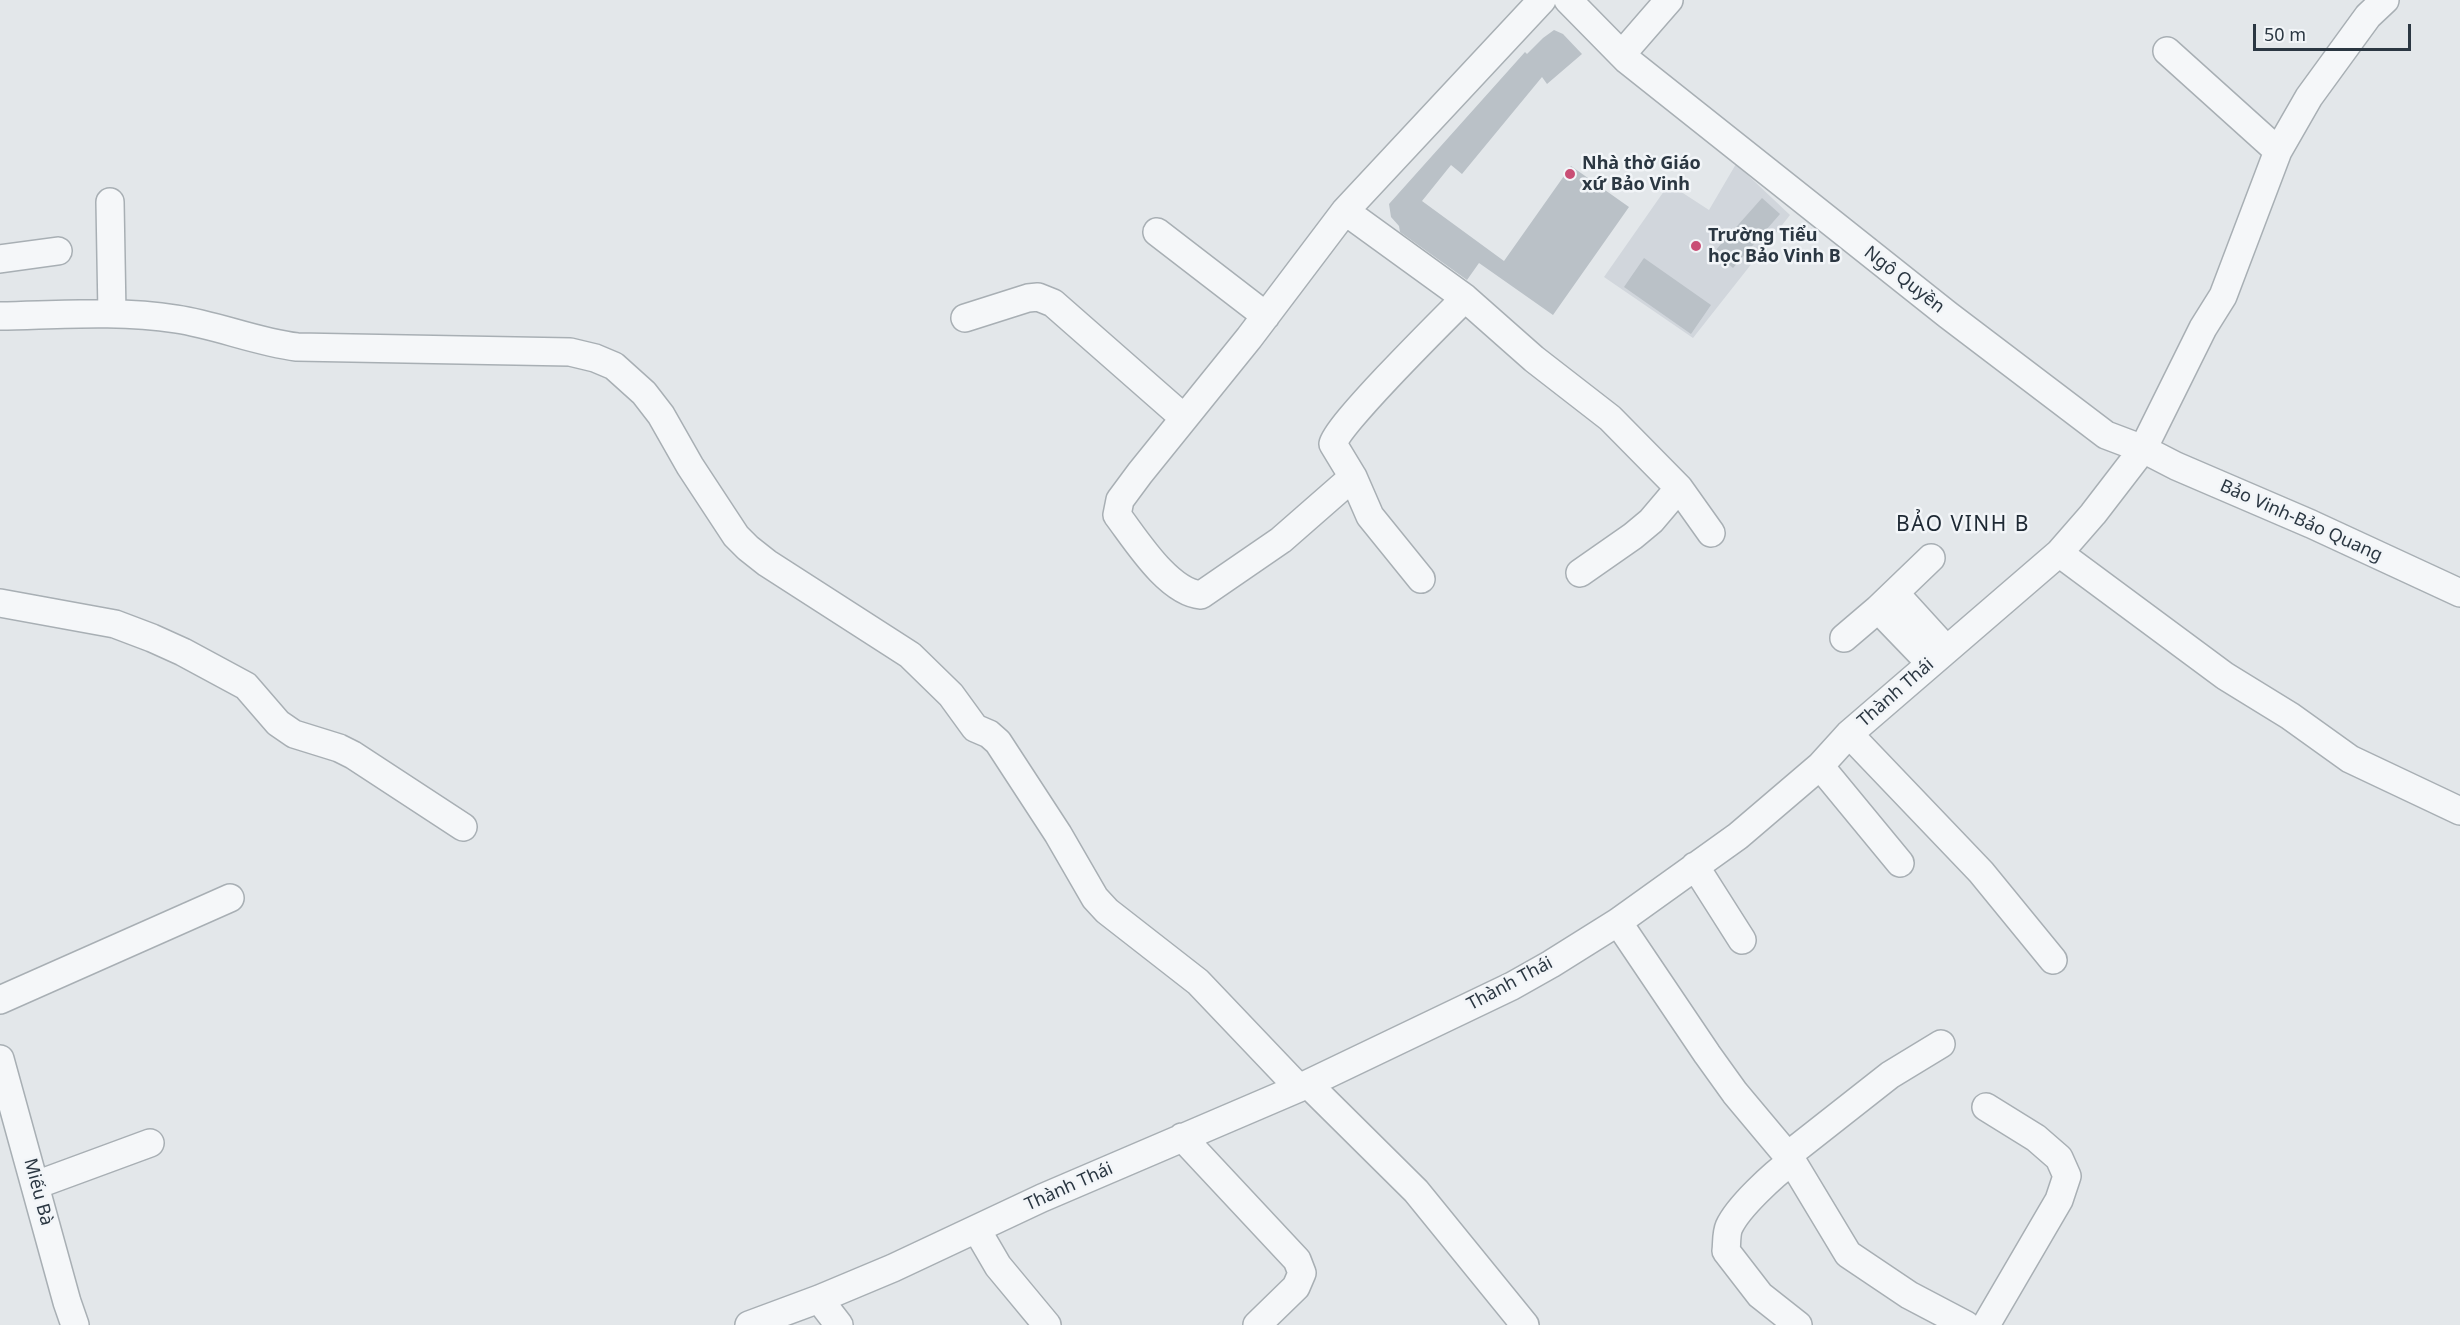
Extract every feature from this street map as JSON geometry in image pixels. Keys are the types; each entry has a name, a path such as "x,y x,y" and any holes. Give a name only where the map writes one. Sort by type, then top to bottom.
{"street":[{"path":"1353,477 1281,540 1201,595 1186,592 1152,562 1117,515 1120,500 1266,316 1345,211 1542,0"},
{"name":"Ngô Quyền","path":"1568,0 1622,54 2054,397 2106,435 2143,449"},
{"path":"1622,54 1669,0"},
{"name":"Thành Thái","path":"749,1325 819,1299 977,1230 1042,1198 1303,1086 1512,986 1618,922 1738,836 1820,766 1849,734 2059,553 2093,514 2143,449 2203,328 2223,296 2278,151 2309,96 2368,16 2385,0"},
{"path":"2167,51 2278,151"},
{"path":"110,202 112,315"},
{"path":"1345,211 1465,298 1534,359 1610,418 1679,488 1711,533"},
{"path":"1157,232 1266,316"},
{"path":"0,259 58,251"},
{"path":"964,318 1028,298 1038,297 1053,303 1184,418"},
{"path":"1421,579 1370,516 1353,477 1335,449 1334,438 1465,298"},
{"path":"0,316 134,314 200,323 281,345 297,347 570,352 595,358 614,366 644,393 661,415 690,466 736,536 767,563 910,656 928,672 951,695 975,728 989,734 998,742 1058,834 1095,897 1107,911 1198,982 1303,1086 1416,1191 1525,1325"},
{"name":"Bảo Vinh-Bảo Quang","path":"2143,449 2176,466 2312,524 2460,593"},
{"path":"1580,573 1651,521 1679,488"},
{"path":"2059,553 2225,676 2290,716 2350,759 2460,811"},
{"path":"1844,638 1887,601 1931,558"},
{"path":"1887,601 1938,656"},
{"path":"0,603 115,624 183,652 246,686 278,723 294,734 339,748 352,755 463,827"},
{"path":"1849,734 1981,872 2053,960"},
{"path":"1820,766 1900,863"},
{"path":"1695,866 1742,940"},
{"path":"0,1000 230,898"},
{"path":"1618,922 1735,1093 1790,1158 1848,1254 1910,1295 1966,1325"},
{"path":"1798,1325 1760,1295 1726,1251 1729,1227 1741,1210 1790,1158 1890,1075 1941,1044"},
{"name":"Miếu Bà","path":"2,1076 36,1185 75,1325"},
{"path":"1986,1107 2036,1138 2059,1158 2067,1176 2059,1200 1986,1325"},
{"path":"1182,1137 1297,1260 1302,1273 1296,1287 1257,1325"},
{"path":"36,1185 150,1143"},
{"path":"977,1230 998,1266 1047,1325"},
{"path":"819,1299 838,1325"}],"shaded area":[{"name":"Trường Tiểu học Bảo Vinh B","path":"1736,164 1790,215 1693,338 1604,277 1669,184 1709,210"}],"building":[{"path":"1554,30 1563,34 1582,54 1547,84 1542,77 1462,174 1451,165 1422,201 1504,261 1571,166 1629,207 1553,315 1479,263 1467,280 1400,232 1399,226 1391,217 1389,204 1525,52 1527,54"},
{"path":"1762,198 1780,214 1733,268 1714,252"},
{"path":"1644,258 1711,305 1691,334 1624,287"}],"place":[{"name":"Nhà thờ Giáo xứ Bảo Vinh","path":"1570,174"},
{"name":"Trường Tiểu học Bảo Vinh B","path":"1696,246"}],"district":[{"name":"BẢO VINH B","path":"1963,525"}]}
